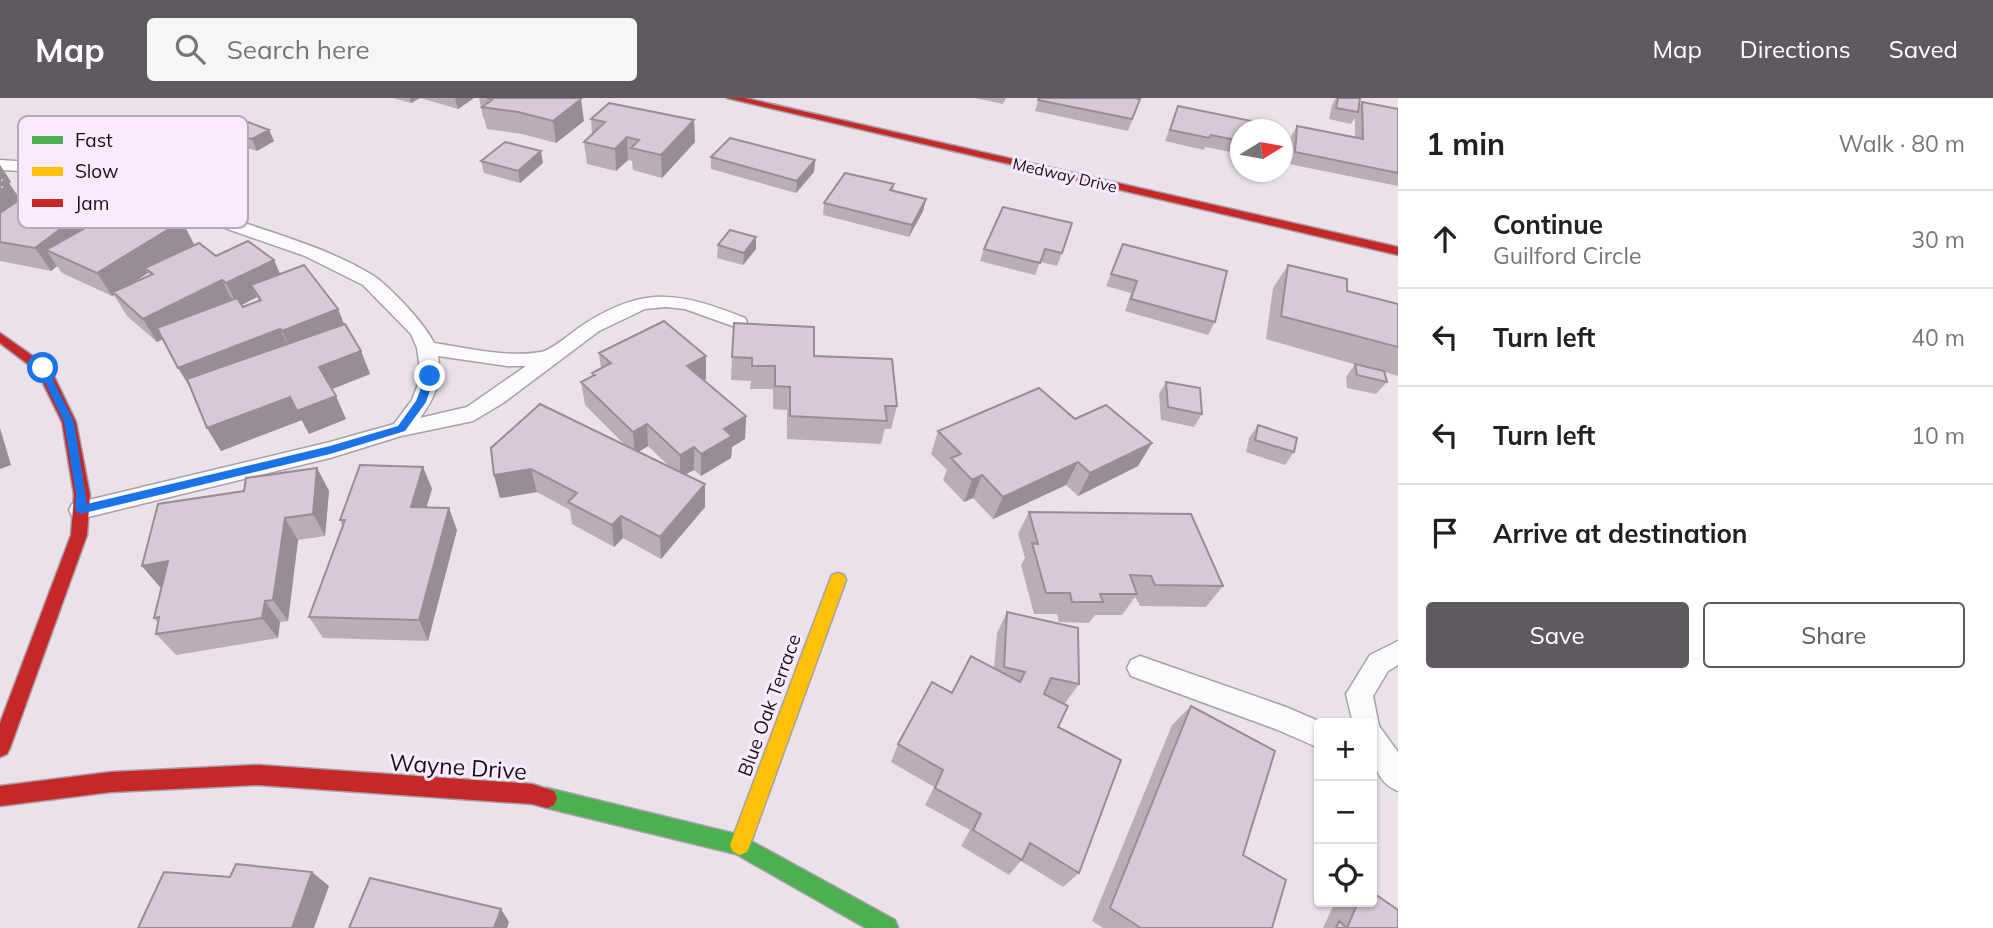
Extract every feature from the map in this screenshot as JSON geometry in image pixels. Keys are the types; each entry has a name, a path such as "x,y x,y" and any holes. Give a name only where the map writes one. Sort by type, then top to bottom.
{"street":[{"name":"Medway Drive","path":"732,98 1398,251"},
{"path":"0,337 43,368 69,422 82,495 79,534 0,748"},
{"name":"Blue Oak Terrace","path":"740,845 838,580"},
{"name":"Wayne Drive","path":"0,796 111,782 258,775 532,794 740,845 887,928"}],"lane":[{"path":"0,165 18,166"},
{"path":"242,228 311,252 369,281 419,331 427,348 430,376 421,402 401,429"},
{"path":"80,510 472,413 613,314 635,305 665,300 692,305 738,322"},
{"path":"427,348 508,360 551,358"},
{"path":"1366,718 1359,694 1379,663 1398,652"},
{"path":"1140,668 1286,720 1314,733"},
{"path":"1377,747 1386,767"}],"building":[{"path":"487,98 581,99 553,121 482,107 492,100"},
{"path":"1338,98 1360,98 1358,112 1336,108"},
{"path":"1140,99 1132,119 1038,100"},
{"path":"1362,102 1398,109 1398,173 1295,152 1297,126 1363,139"},
{"path":"609,103 694,120 661,155 631,148 639,140 627,137 615,149 584,142 605,122 591,119"},
{"path":"1178,106 1242,119 1230,119 1230,139 1211,135 1209,138 1170,130"},
{"path":"248,122 269,130 252,139 248,138"},
{"path":"730,138 815,160 797,181 711,157"},
{"path":"505,142 541,151 518,171 481,161"},
{"path":"845,173 894,184 890,190 926,199 912,225 824,203"},
{"path":"18,201 18,228 62,228 35,248 0,242 0,213"},
{"path":"1003,207 1072,223 1062,253 1045,249 1040,263 984,249"},
{"path":"85,228 171,228 97,273 46,250"},
{"path":"730,230 756,237 744,253 718,245"},
{"path":"248,241 274,260 226,283 222,280 143,319 113,292 153,274 145,268 199,243 216,256"},
{"path":"1123,244 1227,271 1215,322 1131,299 1137,281 1111,274"},
{"path":"304,265 338,309 178,368 157,328 237,298 243,307 261,300 251,285"},
{"path":"1288,265 1347,279 1347,291 1398,304 1398,347 1281,316"},
{"path":"664,321 706,356 687,366 746,416 724,429 732,436 701,454 694,447 680,455 647,424 633,432 581,382 611,363 599,353"},
{"path":"734,323 814,327 814,356 892,359 897,406 885,406 887,421 790,416 790,387 775,386 775,366 752,366 752,358 732,357"},
{"path":"345,324 361,351 319,367 336,396 297,411 290,397 207,428 187,379"},
{"path":"1355,364 1384,371 1387,382 1357,375"},
{"path":"1166,382 1200,388 1202,414 1168,407"},
{"path":"1039,388 1075,419 1106,405 1152,443 1090,473 1078,462 1003,497 982,475 972,480 951,458 961,454 938,431"},
{"path":"540,404 705,484 660,537 621,516 612,525 568,502 577,493 531,469 494,475 491,448"},
{"path":"1258,425 1297,438 1294,452 1255,440"},
{"path":"360,465 423,467 411,507 449,508 419,620 309,617 345,520 340,520"},
{"path":"317,468 313,514 285,518 273,600 265,601 262,618 156,634 159,617 154,618 168,561 142,566 158,504 244,491 246,478"},
{"path":"1029,512 1191,514 1223,586 1155,585 1151,576 1130,575 1137,594 1100,594 1103,602 1072,602 1070,593 1046,593 1032,543 1038,544"},
{"path":"1007,612 1078,628 1079,684 1051,678 1044,694 1068,706 1058,727 1121,760 1079,873 1030,843 1022,860 973,830 981,814 935,788 943,770 898,744 932,682 952,693 971,656 1020,682 1025,672 1004,667"},
{"path":"1191,706 1275,751 1243,855 1286,880 1272,928 1141,928 1110,908"},
{"path":"236,864 312,872 292,928 138,928 164,872 230,877"},
{"path":"370,878 501,909 494,928 349,928"},
{"path":"1377,895 1398,910 1398,928 1347,928 1356,907 1377,907"},
{"path":"1339,921 1347,928 1336,928"}],"traffic: fast":[{"path":"547,798 740,845 887,928"}],"traffic: slow":[{"path":"740,845 838,580"}],"traffic: jam":[{"path":"732,98 1398,251"},
{"path":"0,337 43,368 69,422 82,495 79,535 0,748"},
{"path":"0,796 111,782 258,775 532,794 547,798"}],"route":[{"path":"43,368 69,422 82,495 80,510 330,450 401,429 421,402 430,376"}]}
